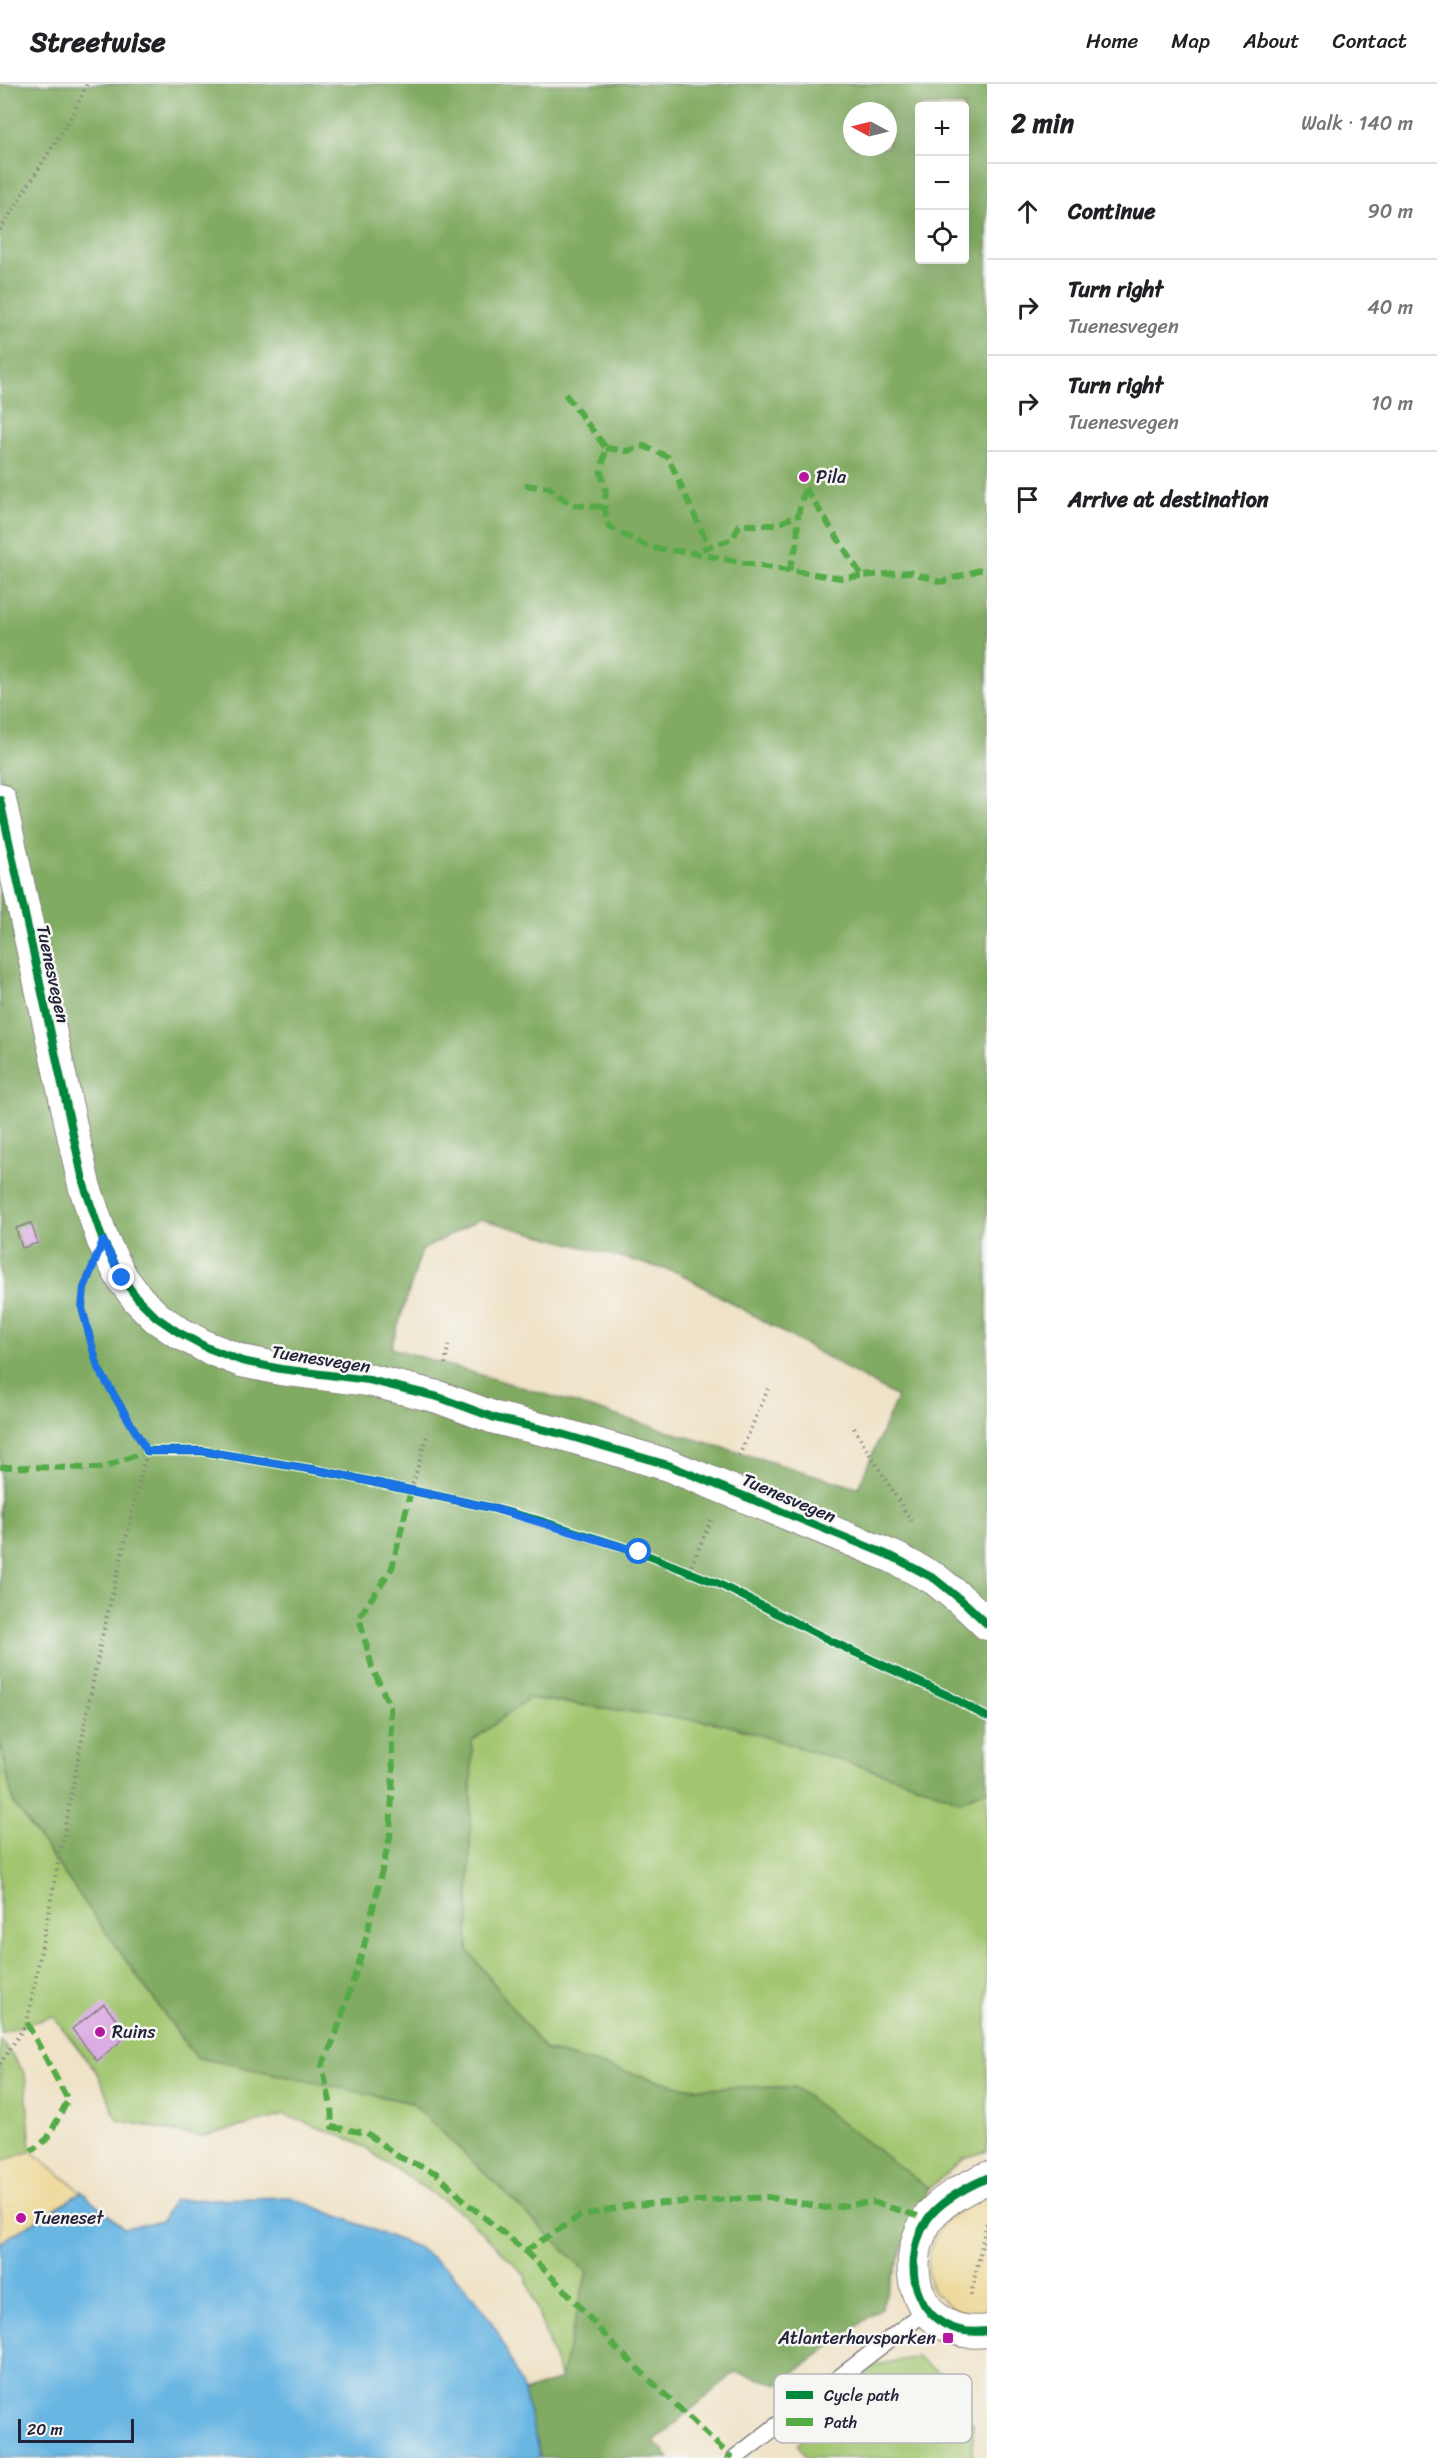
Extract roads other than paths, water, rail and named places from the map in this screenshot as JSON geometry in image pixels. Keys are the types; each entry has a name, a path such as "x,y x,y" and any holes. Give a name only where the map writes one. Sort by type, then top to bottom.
{"street":[{"name":"Tuenesvegen","path":"0,801 84,1185 103,1241 122,1278 156,1317 177,1332 208,1348 242,1361 281,1369 369,1380 438,1397 495,1418 558,1433 668,1465 893,1557 935,1579 987,1624"},
{"path":"987,2178 972,2185 940,2207 928,2219 919,2236 914,2267 919,2296 926,2311 937,2319 963,2331 987,2331"}],"lane":[{"path":"844,2374 926,2311"},
{"path":"735,2458 774,2428"}],"water":[{"path":"82,2192 124,2228 162,2221 173,2200 290,2197 417,2247 448,2269 474,2297 497,2330 524,2392 540,2458 0,2458 0,2243"}],"place":[{"name":"Pila","path":"804,477"},
{"name":"Ruins","path":"100,2032"},
{"name":"Tueneset","path":"21,2218"},
{"name":"Atlanterhavsparken","path":"948,2338"}]}
